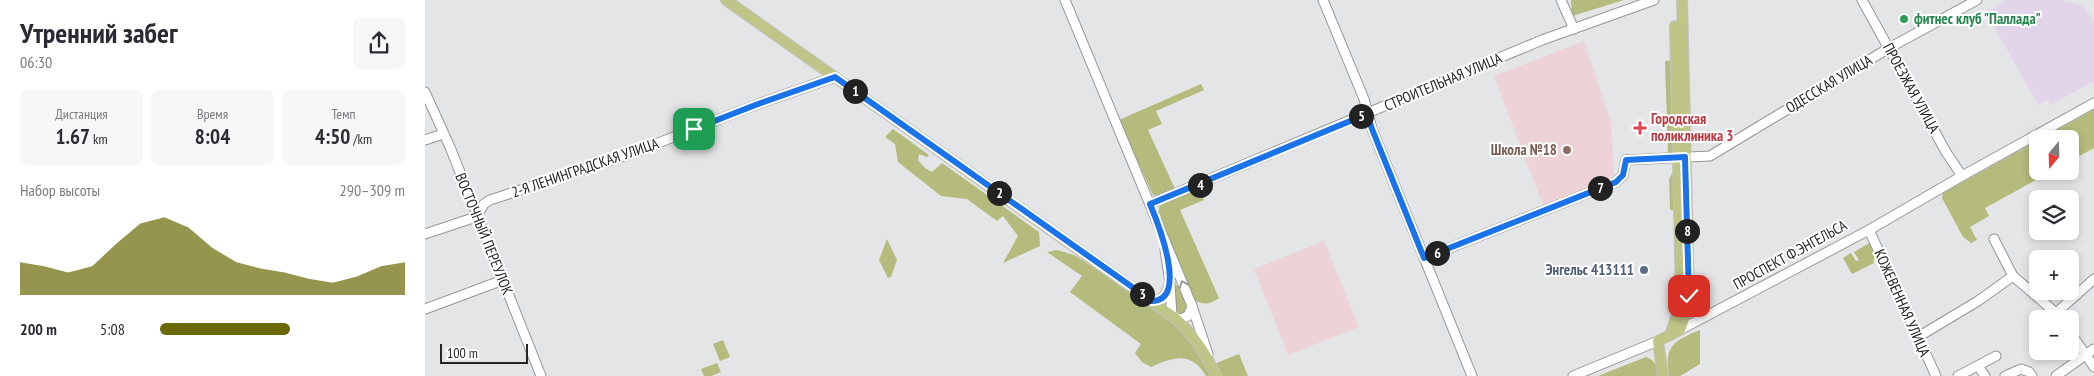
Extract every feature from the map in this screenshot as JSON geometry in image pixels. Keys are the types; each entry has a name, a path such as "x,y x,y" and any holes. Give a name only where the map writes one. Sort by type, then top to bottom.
{"main road":[{"path":"726,0 1173,317 1199,344 1209,359 1216,376"},
{"path":"1675,0 1689,296 1687,310 1680,330"},
{"path":"1670,335 1679,310 1681,296 1682,0"},
{"path":"1152,301 1158,301 1166,296 1171,283"},
{"name":"ПРОСПЕКТ Ф.ЭНГЕЛЬСА","path":"1658,341 1680,330"},
{"path":"1658,341 1663,376"}],"street":[{"path":"1065,0 1192,306 1209,359"},
{"path":"1323,0 1364,99 1372,129 1472,376"},
{"path":"1561,0 1574,29"},
{"name":"СТРОИТЕЛЬНАЯ УЛИЦА","path":"1150,204 1574,29 1654,0"},
{"name":"ПРОЕЗЖАЯ УЛИЦА","path":"1862,0 1962,176"},
{"name":"ОДЕССКАЯ УЛИЦА","path":"1424,258 1616,182 1623,175 1626,160 1710,156 1889,48 1977,0"},
{"name":"2-Я ЛЕНИНГРАДСКАЯ УЛИЦА","path":"425,234 476,217 484,204 490,200 629,154 758,104 835,77"},
{"name":"ВОСТОЧНЫЙ ПЕРЕУЛОК","path":"425,92 541,376"},
{"name":"ПРОСПЕКТ Ф.ЭНГЕЛЬСА","path":"1680,330 1869,230 2094,103"},
{"path":"425,140 443,134"},
{"name":"КОЖЕВЕННАЯ УЛИЦА","path":"1869,230 1936,376"},
{"path":"1161,232 1171,283 1173,317 1181,319 1188,316 1192,306"},
{"path":"1994,239 2013,276 2051,310"},
{"path":"1918,337 1978,301 2013,276"},
{"path":"2064,310 2094,279"},
{"path":"425,309 503,280"},
{"name":"ПРОСПЕКТ Ф.ЭНГЕЛЬСА","path":"1573,376 1658,341"},
{"path":"2079,345 2094,367"},
{"path":"2056,376 2094,349"},
{"path":"1959,376 1996,356"},
{"path":"1978,366 1985,376"},
{"path":"2005,376 2021,369 2029,372 2032,376"}],"shaded area":[{"path":"2007,0 2060,0 2083,5 2094,22 2094,84 2092,82 2050,105 2047,100 2038,105 1986,12"},
{"name":"Школа №18","path":"1584,41 1611,122 1614,177 1543,205 1494,76"},
{"path":"1324,241 1359,327 1288,355 1254,269"}],"green space":[{"path":"1571,0 1624,0 1572,16"},
{"path":"1673,60 1676,153 1668,153 1665,61"},
{"path":"1201,84 1204,90 1156,111 1162,124 1148,130 1175,189 1158,196 1153,195 1119,120"},
{"path":"2094,109 2094,148 2079,156 2079,130 2057,130"},
{"path":"893,129 929,155 927,157 919,154 918,160 925,168 932,172 942,163 1039,232 1040,246 1003,263 1018,236 1003,216 997,221 967,199 941,196 898,162 895,144 885,137"},
{"path":"2029,145 2029,180 2036,180 1985,208 1989,216 1970,227 1977,240 1971,243 1963,237 1942,198 1943,193"},
{"path":"1676,166 1677,210 1670,210 1669,179"},
{"path":"1199,189 1204,200 1180,210 1219,298 1206,304 1193,300 1159,213 1159,207 1163,204"},
{"path":"887,239 897,260 891,277 888,278 879,260"},
{"path":"1871,242 1878,258 1873,260 1874,263 1852,274 1843,258 1851,253 1856,261 1859,260 1854,252"},
{"path":"1057,250 1074,255 1087,263 1173,322 1195,345 1212,376 1206,376 1194,363 1181,358 1151,367 1142,362 1135,353 1141,344 1070,292 1082,276 1047,252"},
{"path":"1177,285 1180,288 1187,309 1183,314 1176,311 1174,286"},
{"path":"1700,330 1700,364 1680,376 1669,376 1668,357 1673,346 1683,337"},
{"path":"723,340 730,357 720,361 713,344"},
{"path":"1239,354 1248,376 1219,376 1214,364"},
{"path":"1646,357 1655,364 1659,376 1598,376"},
{"path":"717,363 721,372 711,376 704,376 701,369"}],"place":[{"name":"фитнес клуб \"Паллада\"","path":"1904,19"},
{"name":"Городская поликлиника 3","path":"1640,128"},
{"name":"Школа №18","path":"1567,150"},
{"name":"Энгельс 413111","path":"1644,270"}],"route":[{"path":"694,129 798,89 835,77 1152,301 1158,301 1166,296 1171,283 1161,232 1150,204 1367,114 1424,258 1616,182 1623,175 1626,160 1685,157 1689,296"}]}
